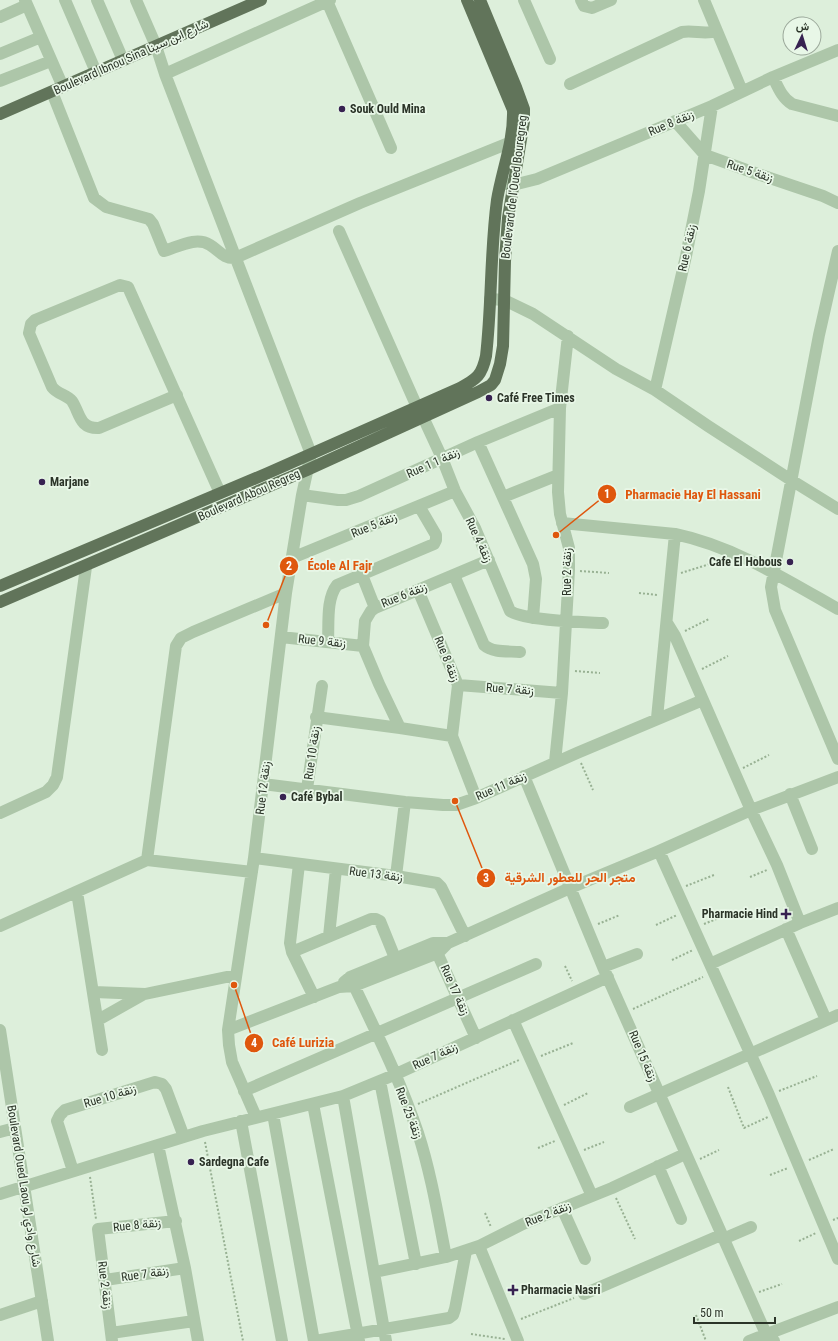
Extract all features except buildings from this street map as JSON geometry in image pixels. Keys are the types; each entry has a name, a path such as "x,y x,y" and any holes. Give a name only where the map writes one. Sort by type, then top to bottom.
{"main road":[{"name":"Boulevard Ibnou Sina شارع ابن سينا","path":"0,114 261,0"},
{"name":"Boulevard de l'Oued Bouregreg","path":"420,412 477,378 484,366 487,346 492,251 498,200 511,142 514,120 512,104 467,0"},
{"name":"Boulevard de l'Oued Bouregreg","path":"480,0 524,109 524,121 510,201 504,300 503,346 500,364 495,380"},
{"name":"Boulevard Abou Regreg","path":"0,602 86,567 307,470 420,412 478,392 491,385 495,380"},
{"path":"0,586 311,454 420,412"},
{"path":"104,542 108,557"}],"street":[{"path":"65,0 96,72"},
{"path":"98,0 123,60"},
{"path":"136,0 156,46 165,74 311,454"},
{"path":"524,0 550,59"},
{"path":"581,0 584,6 589,8 611,0"},
{"path":"704,0 742,91"},
{"path":"165,74 329,1 391,148"},
{"path":"0,17 26,3 51,61 57,89 94,198 99,203 116,211 148,219 153,224 164,251 193,242 201,242 211,245 228,258 235,258 360,203 511,142"},
{"path":"570,84 682,32 689,31 709,33 717,31"},
{"path":"0,54 41,37"},
{"name":"Rue 8 زنقة","path":"501,183 514,185 529,182 675,120 712,106 773,77 838,50"},
{"path":"0,81 51,61"},
{"path":"773,77 780,92 787,101 838,116"},
{"name":"Rue 6 زنقة","path":"656,390 686,256 712,106"},
{"path":"675,120 704,155"},
{"name":"Rue 5 زنقة","path":"704,155 816,193 838,203"},
{"name":"Rue 4 زنقة","path":"339,231 442,458 455,491 475,528 510,611 515,615 533,618 603,623"},
{"path":"838,251 819,335 771,587 775,610 838,759"},
{"path":"177,395 99,428 94,428 79,417 72,402 55,391 52,387 29,333 31,324 35,320 120,285 124,286 130,291 177,395 220,493"},
{"path":"490,299 504,300 533,314 616,369 656,390 708,426 838,509"},
{"name":"Rue 2 زنقة","path":"555,762 562,693 569,570 569,548 559,505 558,474 560,408 568,336"},
{"name":"Rue 1 زنقة 1","path":"302,495 346,500 359,496 478,442 560,408"},
{"path":"478,442 533,564 536,579 533,618"},
{"name":"Rue 12 زنقة","path":"256,1117 232,1062 228,1030 254,858 286,593 302,495 311,454"},
{"path":"503,497 558,474"},
{"name":"Rue 5 زنقة","path":"292,558 455,491"},
{"path":"328,641 330,598 337,585 434,544 436,535 419,506"},
{"path":"562,523 675,534 693,538 720,548 773,572 838,609"},
{"path":"657,718 675,534"},
{"name":"Rue 6 زنقة","path":"400,728 363,646 365,621 371,611 375,608 489,560"},
{"path":"0,812 46,792 53,785 57,777 86,567"},
{"path":"362,575 375,608"},
{"path":"454,575 484,644 489,649 520,652"},
{"name":"Rue 8 زنقة","path":"418,590 458,685 452,736 476,798"},
{"path":"147,860 176,646 181,638 187,635 286,593"},
{"path":"667,622 675,636 751,810 777,865 800,923"},
{"name":"Rue 9 زنقة","path":"281,637 363,646"},
{"name":"Rue 7 زنقة","path":"458,685 562,693"},
{"name":"Rue 10 زنقة","path":"307,789 316,717 322,686"},
{"name":"Rue 11 زنقة","path":"263,784 405,802 456,805 476,798 657,718 703,700"},
{"path":"316,717 452,736"},
{"name":"Rue 15 زنقة","path":"524,776 605,972 722,1237 770,1338"},
{"path":"228,1030 465,936 570,888 660,851 751,810 838,776"},
{"path":"790,794 812,849"},
{"path":"396,876 405,802"},
{"path":"660,851 769,1095 824,1229 838,1259"},
{"name":"Rue 13 زنقة","path":"254,858 396,876 437,883 441,887 465,936"},
{"path":"0,926 147,860 252,872"},
{"path":"299,864 290,943 292,952 314,997"},
{"path":"329,936 336,868"},
{"path":"77,892 102,1050"},
{"path":"712,968 786,929 838,908"},
{"path":"292,952 371,919 376,919 380,921 395,958"},
{"path":"786,929 826,1020"},
{"path":"352,981 395,958 435,948"},
{"name":"Rue 17 زنقة","path":"435,948 476,1038"},
{"name":"Rue 7 زنقة","path":"0,1194 203,1131 343,1096 380,1082 577,991 605,972 637,954"},
{"path":"244,1091 536,964"},
{"path":"94,992 145,994 236,975"},
{"name":"Rue 25 زنقة","path":"352,981 418,1133 425,1157 446,1257"},
{"path":"98,1020 145,994"},
{"path":"630,1107 838,1015"},
{"path":"513,1020 592,1196"},
{"name":"Boulevard Oued Laou شارع وادي لو","path":"0,1030 48,1341"},
{"name":"Rue 10 زنقة","path":"73,1171 58,1121 60,1115 65,1110 147,1084 155,1082 162,1084 166,1089 184,1137"},
{"path":"380,1082 416,1264"},
{"path":"343,1096 386,1341"},
{"path":"313,1104 359,1337"},
{"path":"273,1114 315,1341 359,1337 384,1328 449,1318 453,1315 456,1309 466,1251"},
{"path":"241,1121 282,1341"},
{"path":"0,1132 15,1128"},
{"path":"158,1145 186,1268 198,1341"},
{"name":"Rue 2 زنقة","path":"375,1272 416,1264 466,1251 523,1224 612,1188 658,1166 687,1159"},
{"path":"658,1166 681,1219"},
{"path":"562,1208 584,1259"},
{"name":"Rue 8 زنقة","path":"98,1229 176,1221"},
{"path":"584,1294 722,1237 751,1227"},
{"name":"Rue 2 زنقة","path":"98,1229 112,1337"},
{"path":"479,1246 518,1341"},
{"name":"Rue 7 زنقة","path":"104,1280 186,1268"},
{"path":"0,1315 42,1301"},
{"path":"749,1341 770,1338 838,1307"},
{"path":"112,1337 194,1321"}],"path":[{"path":"670,576 713,563"},
{"path":"569,570 609,573"},
{"path":"639,593 669,596"},
{"path":"675,636 709,619"},
{"path":"692,674 728,656"},
{"path":"563,670 600,673"},
{"path":"577,753 593,790"},
{"path":"735,772 769,755"},
{"path":"750,877 777,865"},
{"path":"678,890 714,874"},
{"path":"656,925 687,911"},
{"path":"694,928 731,913"},
{"path":"588,928 620,915"},
{"path":"672,960 702,946"},
{"path":"565,966 577,991"},
{"path":"624,1013 712,968"},
{"path":"408,1108 530,1058 572,1043"},
{"path":"769,1095 817,1076"},
{"path":"728,1087 744,1128 776,1114"},
{"path":"554,1110 588,1093"},
{"path":"203,1131 243,1341"},
{"path":"538,1148 566,1136"},
{"path":"574,1155 604,1142"},
{"path":"770,1175 834,1149"},
{"path":"687,1159 719,1150"},
{"path":"88,1166 98,1229"},
{"path":"612,1188 635,1239"},
{"path":"485,1213 495,1238"},
{"path":"799,1241 824,1229"},
{"path":"749,1296 782,1284"},
{"path":"510,1324 584,1294"},
{"path":"696,1314 706,1341"},
{"path":"471,1334 518,1341"}],"place":[{"name":"Souk Ould Mina","path":"342,109"},
{"name":"Café Free Times","path":"489,398"},
{"name":"Marjane","path":"42,482"},
{"name":"Pharmacie Hay El Hassani","path":"556,535"},
{"name":"Cafe El Hobous","path":"790,562"},
{"name":"École Al Fajr","path":"266,625"},
{"name":"Café Bybal","path":"283,797"},
{"name":"متجر الحر للعطور الشرقية","path":"455,801"},
{"name":"Pharmacie Hind","path":"786,914"},
{"name":"Café Lurizia","path":"234,985"},
{"name":"Sardegna Cafe","path":"191,1162"},
{"name":"Pharmacie Nasri","path":"513,1290"}]}
